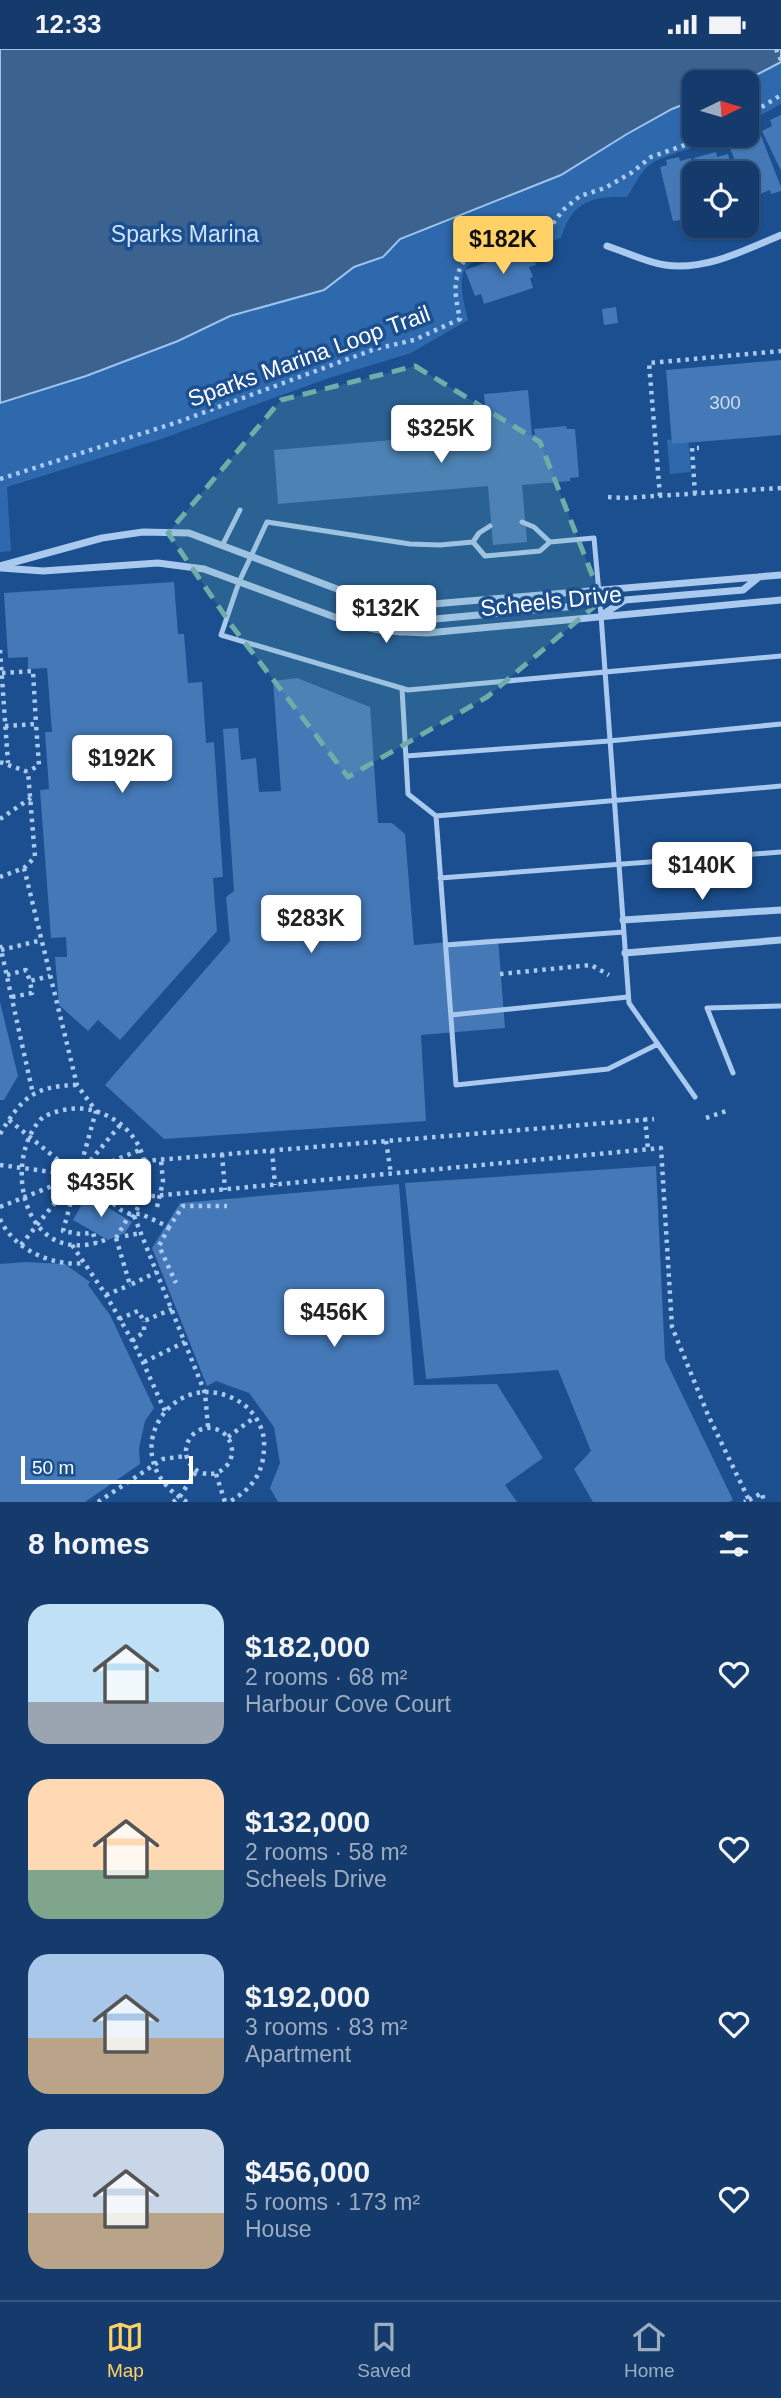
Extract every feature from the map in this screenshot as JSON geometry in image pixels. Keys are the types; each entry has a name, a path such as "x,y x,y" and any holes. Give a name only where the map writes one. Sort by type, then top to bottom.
{"street":[{"path":"607,246 653,262 688,266 729,257 781,235"},
{"path":"0,567 102,538 143,532 189,533 382,606 781,575"},
{"name":"Scheels Drive","path":"0,567 43,571 158,563 204,569 359,626 400,632 427,632 781,600"},
{"path":"601,615 625,600 743,590 760,577"},
{"path":"400,632 413,621 577,605 599,590"},
{"path":"623,920 781,910"},
{"path":"625,953 780,940"}],"lane":[{"path":"222,547 240,510"},
{"path":"473,542 410,544 267,522 239,582 221,635 408,690 781,656"},
{"path":"522,522 534,527 550,542"},
{"path":"473,542 479,533 490,526"},
{"path":"473,542 485,556 540,551 550,542 594,538 629,1003 695,1097"},
{"path":"402,688 408,794 436,816 781,786"},
{"path":"406,755 609,741 781,724"},
{"path":"436,816 456,1085 608,1069 658,1044"},
{"path":"440,878 781,852"},
{"path":"446,945 624,932"},
{"path":"451,1015 628,997"},
{"path":"733,1073 707,1008 781,1006"}],"path":[{"path":"776,49 781,60"},
{"path":"760,108 781,95"},
{"name":"Sparks Marina Loop Trail","path":"0,479 178,422 375,349 414,340 460,319 454,294 454,280 458,268 467,257 549,229 563,210 580,196 605,188 651,157 682,146"},
{"path":"660,496 649,363 781,351"},
{"path":"695,494 692,448 699,448"},
{"path":"608,497 781,488"},
{"path":"0,650 8,764"},
{"path":"2,673 33,671 39,765 28,772"},
{"path":"5,726 36,724"},
{"path":"0,762 28,772"},
{"path":"0,877 24,867 35,857 28,772"},
{"path":"0,819 30,798"},
{"path":"24,867 77,1085 96,1111 85,1168 87,1182 132,1216 141,1233 205,1392 208,1427"},
{"path":"33,1094 1,947 42,940"},
{"path":"500,974 591,965 609,975"},
{"path":"7,975 26,970 30,981 32,993 12,997"},
{"path":"30,981 50,976"},
{"path":"0,1134 23,1101 33,1094 77,1085"},
{"path":"24,1133 40,1119 60,1110 82,1108 96,1111 121,1124 130,1133 144,1161 145,1186 143,1197 116,1238 130,1285"},
{"path":"706,1118 729,1110"},
{"path":"646,1118 648,1149"},
{"path":"144,1161 653,1119"},
{"path":"9,1120 70,1179"},
{"path":"85,1168 121,1124"},
{"path":"386,1140 391,1174"},
{"path":"143,1197 661,1148 672,1327 746,1501 762,1493 764,1502"},
{"path":"96,1243 93,1233 63,1231 70,1179 75,1165 85,1168 104,1165 140,1150"},
{"path":"272,1150 275,1185"},
{"path":"9,1176 12,1154"},
{"path":"222,1154 225,1190"},
{"path":"158,1207 161,1195 161,1160"},
{"path":"0,1164 70,1179 83,1186 87,1182"},
{"path":"104,1165 106,1180 145,1186"},
{"path":"0,1207 70,1179"},
{"path":"21,1245 70,1179"},
{"path":"13,1200 16,1209"},
{"path":"176,1283 159,1246 169,1227 183,1206 227,1206"},
{"path":"132,1216 141,1214 169,1227"},
{"path":"0,1219 21,1245 48,1260 84,1263"},
{"path":"32,1229 49,1240 72,1245 105,1240"},
{"path":"125,1236 141,1233"},
{"path":"72,1245 106,1295 144,1362 165,1412"},
{"path":"106,1295 158,1272"},
{"path":"144,1321 172,1308"},
{"path":"119,1319 138,1311 144,1321 144,1332 132,1341"},
{"path":"144,1362 185,1342"},
{"path":"187,1502 171,1493 158,1477 152,1441 157,1423 181,1398 216,1392 233,1398 248,1408 255,1417 264,1439 264,1459 258,1478 244,1493 227,1502 216,1474"},
{"path":"228,1437 255,1417"},
{"path":"208,1427 228,1437 233,1452 232,1459 223,1471 208,1475 189,1463 186,1456 188,1440 193,1434 208,1427"},
{"path":"98,1502 163,1459 186,1456"},
{"path":"173,1502 180,1498 197,1470"}],"highlighted area":[{"path":"415,366 540,442 602,600 487,697 348,777 232,626 168,533 281,400"}],"green space":[{"name":"Sparks Marina","path":"0,49 781,49 781,104 760,116 760,70 682,70 682,147 694,147 652,163 642,172 627,197 603,198 585,203 571,216 561,238 540,245 537,237 485,256 468,266 464,271 462,283 468,320 411,353 326,379 161,439 7,487 11,551 0,552"},
{"path":"688,438 691,472 670,474 667,440"}],"shaded area":[{"name":"Sparks Marina","path":"0,49 781,49 781,62 760,73 760,70 682,70 682,105 627,134 561,175 400,239 383,257 354,267 324,290 230,316 178,341 86,376 0,403"}],"building":[{"path":"781,115 781,171 762,131 772,126 770,120"},
{"path":"760,133 781,191 771,194 770,190 760,194 759,161 735,161 729,147 760,147"},
{"path":"716,152 717,157 728,154 730,161 695,161 694,158"},
{"path":"679,157 680,161 691,158 692,161 682,161 682,220 673,221 660,167 667,165 666,160"},
{"path":"531,247 536,265 529,267 533,288 484,304 481,294 475,296 465,270"},
{"path":"616,307 618,323 604,325 602,309"},
{"path":"781,360 781,435 672,444 666,370"},
{"path":"528,390 532,435 535,435 534,429 566,426 567,429 575,429 579,477 570,478 570,481 522,485 527,542 493,545 488,486 278,504 274,450 487,432 484,394"},
{"path":"174,582 178,634 184,634 188,683 202,682 206,743 214,742 223,877 213,878 217,931 120,1040 98,1020 88,1031 59,1005 55,957 67,957 66,937 51,938 40,790 49,789 45,732 52,732 47,668 28,669 28,657 8,658 4,593"},
{"path":"297,678 370,707 378,823 392,823 405,834 414,945 498,938 505,1028 421,1035 426,1121 164,1139 105,1085 230,941 226,897 234,891 223,729 238,728 241,760 256,758 259,792 281,791 273,681"},
{"path":"0,1002 18,1076 4,1100 0,1100"},
{"path":"656,1166 665,1359 733,1500 729,1502 593,1502 574,1469 591,1451 558,1370 426,1379 405,1183"},
{"path":"399,1184 414,1385 497,1384 543,1458 505,1485 517,1502 278,1502 270,1488 280,1463 274,1427 249,1393 216,1381 207,1386 152,1248 180,1203"},
{"path":"87,1195 132,1222 125,1233 108,1240 73,1220"},
{"path":"0,1264 65,1264 90,1282 88,1285 110,1315 154,1408 145,1421 139,1448 140,1464 85,1502 0,1502"}]}
